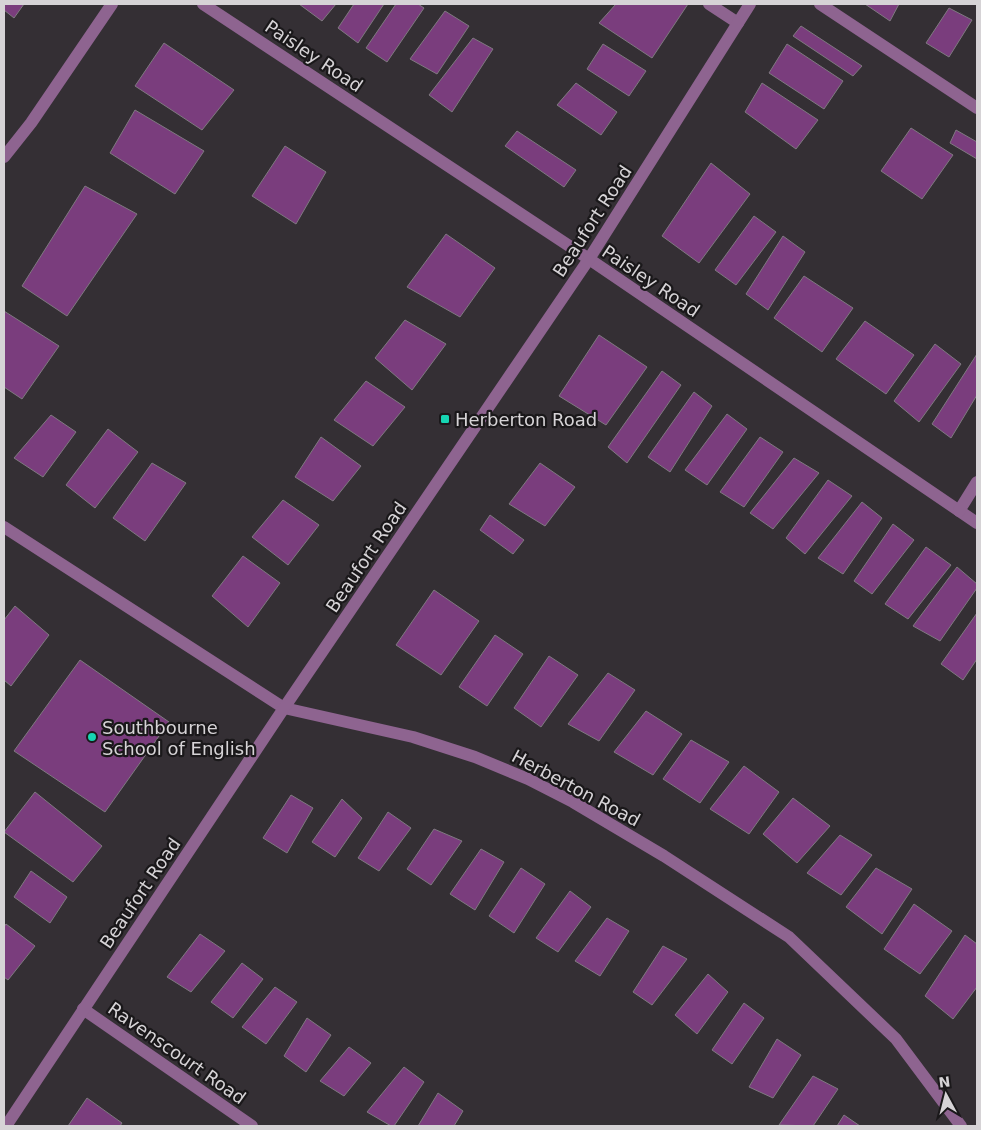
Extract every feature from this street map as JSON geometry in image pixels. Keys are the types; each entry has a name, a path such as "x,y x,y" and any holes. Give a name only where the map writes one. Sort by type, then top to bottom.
{"street":[{"path":"4,157 31,123 112,4"},
{"name":"Paisley Road","path":"203,4 589,259 977,523"},
{"path":"709,4 738,23"},
{"name":"Beaufort Road","path":"6,1126 284,708 589,259 750,4"},
{"path":"820,4 977,108"},
{"path":"959,511 977,482"},
{"name":"Herberton Road","path":"4,527 284,708 413,737 475,756 573,802 664,856 789,937 896,1039 961,1126"},
{"name":"Ravenscourt Road","path":"83,1009 252,1126"}],"building":[{"path":"4,4 24,4 14,18 4,10"},
{"path":"299,4 336,4 322,21"},
{"path":"354,4 384,4 358,43 338,28"},
{"path":"396,4 418,4 424,8 387,62 366,48"},
{"path":"616,4 688,4 652,58 599,23"},
{"path":"865,4 899,4 890,21"},
{"path":"949,8 972,20 949,57 926,43"},
{"path":"445,11 469,26 437,74 410,59"},
{"path":"801,26 862,66 853,76 793,36"},
{"path":"473,38 493,49 452,112 429,95"},
{"path":"164,43 234,90 202,130 135,86"},
{"path":"603,44 646,71 629,96 587,69"},
{"path":"787,44 843,81 824,109 769,73"},
{"path":"576,83 617,112 601,135 557,105"},
{"path":"762,83 818,120 796,149 745,112"},
{"path":"135,110 204,151 175,194 110,153"},
{"path":"911,128 953,155 922,199 881,171"},
{"path":"956,130 977,142 977,159 950,143"},
{"path":"517,131 576,170 564,187 505,146"},
{"path":"285,146 326,172 296,224 252,196"},
{"path":"711,163 750,194 699,263 662,236"},
{"path":"85,186 137,214 67,316 22,286"},
{"path":"754,216 776,232 736,285 715,270"},
{"path":"446,234 495,268 460,317 407,287"},
{"path":"783,236 805,252 768,310 746,294"},
{"path":"804,276 853,308 822,352 774,318"},
{"path":"4,311 59,346 22,399 4,387"},
{"path":"405,320 446,344 412,390 375,358"},
{"path":"865,321 914,355 886,394 836,359"},
{"path":"599,335 647,367 606,425 559,396"},
{"path":"935,344 961,364 919,422 894,401"},
{"path":"977,354 977,395 951,438 932,424"},
{"path":"662,371 681,385 627,463 608,447"},
{"path":"366,381 405,407 373,446 334,420"},
{"path":"694,392 712,406 670,472 648,457"},
{"path":"727,414 747,429 707,485 685,470"},
{"path":"51,415 76,432 43,477 14,458"},
{"path":"108,429 138,452 95,508 66,485"},
{"path":"321,437 361,466 333,501 295,477"},
{"path":"760,437 783,452 744,507 720,492"},
{"path":"794,458 819,473 773,529 750,513"},
{"path":"152,463 186,483 145,541 113,518"},
{"path":"540,463 575,487 545,526 509,504"},
{"path":"828,480 852,496 805,554 786,538"},
{"path":"283,500 319,525 288,565 252,537"},
{"path":"862,502 882,518 843,574 818,558"},
{"path":"490,515 524,540 513,554 480,530"},
{"path":"893,524 914,540 872,594 854,581"},
{"path":"926,547 951,565 908,619 885,604"},
{"path":"243,556 280,583 248,627 212,596"},
{"path":"957,567 977,584 977,588 940,641 913,626"},
{"path":"434,590 479,621 441,675 396,645"},
{"path":"15,606 49,635 11,686 4,680 4,620"},
{"path":"977,613 977,659 963,680 941,664"},
{"path":"495,635 523,654 487,706 459,687"},
{"path":"549,656 578,675 541,727 514,708"},
{"name":"Southbourne School of English","path":"80,660 169,722 105,812 14,751"},
{"path":"608,673 635,690 599,741 568,724"},
{"path":"646,711 682,734 653,775 614,752"},
{"path":"691,740 729,762 700,803 663,779"},
{"path":"744,766 779,792 749,834 710,809"},
{"path":"35,792 102,846 73,882 4,832"},
{"path":"291,795 313,808 287,853 263,838"},
{"path":"793,798 830,826 797,863 763,834"},
{"path":"342,799 362,818 335,857 312,842"},
{"path":"388,812 411,828 379,871 358,858"},
{"path":"434,829 462,841 431,885 407,869"},
{"path":"840,835 872,855 841,895 807,873"},
{"path":"481,849 504,862 475,910 450,894"},
{"path":"521,868 545,884 514,933 489,916"},
{"path":"876,868 912,889 882,934 846,907"},
{"path":"31,871 67,897 50,923 14,897"},
{"path":"570,891 591,907 558,952 536,938"},
{"path":"914,904 952,931 920,974 884,949"},
{"path":"607,918 629,931 600,976 575,961"},
{"path":"6,924 35,946 8,980 4,977 4,927"},
{"path":"200,934 225,951 191,992 167,977"},
{"path":"965,935 977,944 977,987 953,1019 925,996"},
{"path":"663,946 687,959 652,1005 633,992"},
{"path":"242,963 263,979 233,1018 211,1002"},
{"path":"708,974 728,992 697,1034 675,1015"},
{"path":"275,987 297,1002 266,1044 242,1027"},
{"path":"744,1003 764,1018 732,1064 712,1050"},
{"path":"307,1018 331,1035 306,1072 284,1056"},
{"path":"777,1039 801,1055 773,1098 749,1087"},
{"path":"349,1047 371,1063 344,1096 320,1081"},
{"path":"404,1067 424,1082 394,1126 391,1126 367,1112"},
{"path":"813,1076 838,1089 813,1126 779,1125"},
{"path":"438,1093 463,1111 454,1126 418,1126"},
{"path":"87,1098 122,1123 120,1126 68,1126"},
{"path":"844,1115 860,1126 837,1126"}],"place":[{"name":"Herberton Road","path":"445,419"},
{"name":"Southbourne School of English","path":"92,737"}]}
